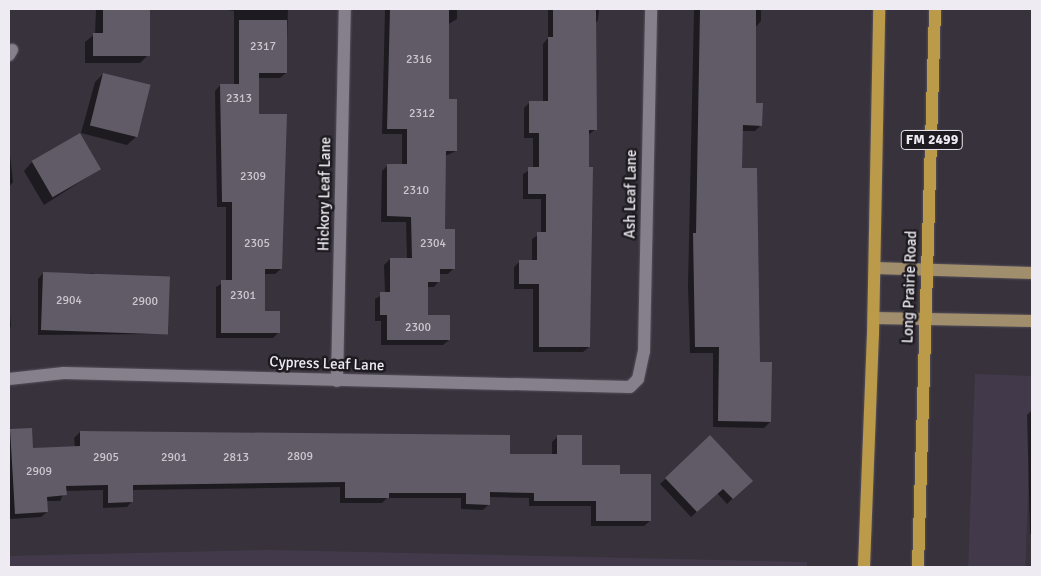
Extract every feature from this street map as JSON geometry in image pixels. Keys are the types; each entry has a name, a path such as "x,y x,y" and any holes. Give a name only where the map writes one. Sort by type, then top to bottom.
{"main road":[{"path":"864,567 874,318 879,9"},
{"name":"Long Prairie Road","path":"918,567 935,9"},
{"path":"875,268 1032,273"},
{"path":"874,318 1032,321"}],"street":[{"name":"Hickory Leaf Lane","path":"337,380 345,9"},
{"name":"Ash Leaf Lane","path":"638,380 644,351 651,9"},
{"name":"Cypress Leaf Lane","path":"11,379 64,373 615,388 630,387 638,380"}],"shaded area":[{"path":"975,374 1032,376 1025,567 968,567"},
{"path":"270,550 807,562 807,567 9,567 9,556"}],"building":[{"path":"103,9 150,9 150,56 93,56 93,33 103,33"},
{"path":"390,9 449,9 449,99 457,99 457,151 446,151 445,229 455,229 455,269 440,269 440,282 428,282 428,315 450,315 450,340 387,340 387,315 380,315 380,292 390,292 390,258 412,258 411,217 387,216 387,164 407,164 407,129 387,129"},
{"path":"553,9 596,9 597,130 589,130 589,167 593,167 590,347 539,347 539,284 519,284 519,260 537,260 537,232 546,232 546,194 528,194 528,167 539,167 539,133 529,133 529,101 548,101 548,37 553,37"},
{"path":"700,9 756,9 756,103 763,103 762,126 743,125 742,168 757,168 760,362 772,362 771,422 718,421 719,347 695,347 693,233 696,233"},
{"path":"239,20 287,20 287,73 259,73 259,114 287,114 282,269 265,269 265,311 280,311 280,333 221,333 221,280 232,280 232,202 222,202 220,84 239,84"},
{"path":"103,73 151,85 137,137 90,125"},
{"path":"80,133 101,169 53,197 32,161"},
{"path":"43,272 170,276 168,334 41,330"},
{"path":"32,428 33,448 80,446 80,431 510,435 510,454 557,454 557,435 582,435 582,465 620,465 620,474 651,474 651,521 596,521 596,501 534,501 534,493 490,492 490,505 466,504 466,493 389,493 389,498 345,498 345,482 133,485 133,502 108,503 108,485 66,486 67,495 47,497 48,512 15,514 10,429"},
{"path":"710,435 753,481 733,499 723,489 697,512 665,478"}]}
